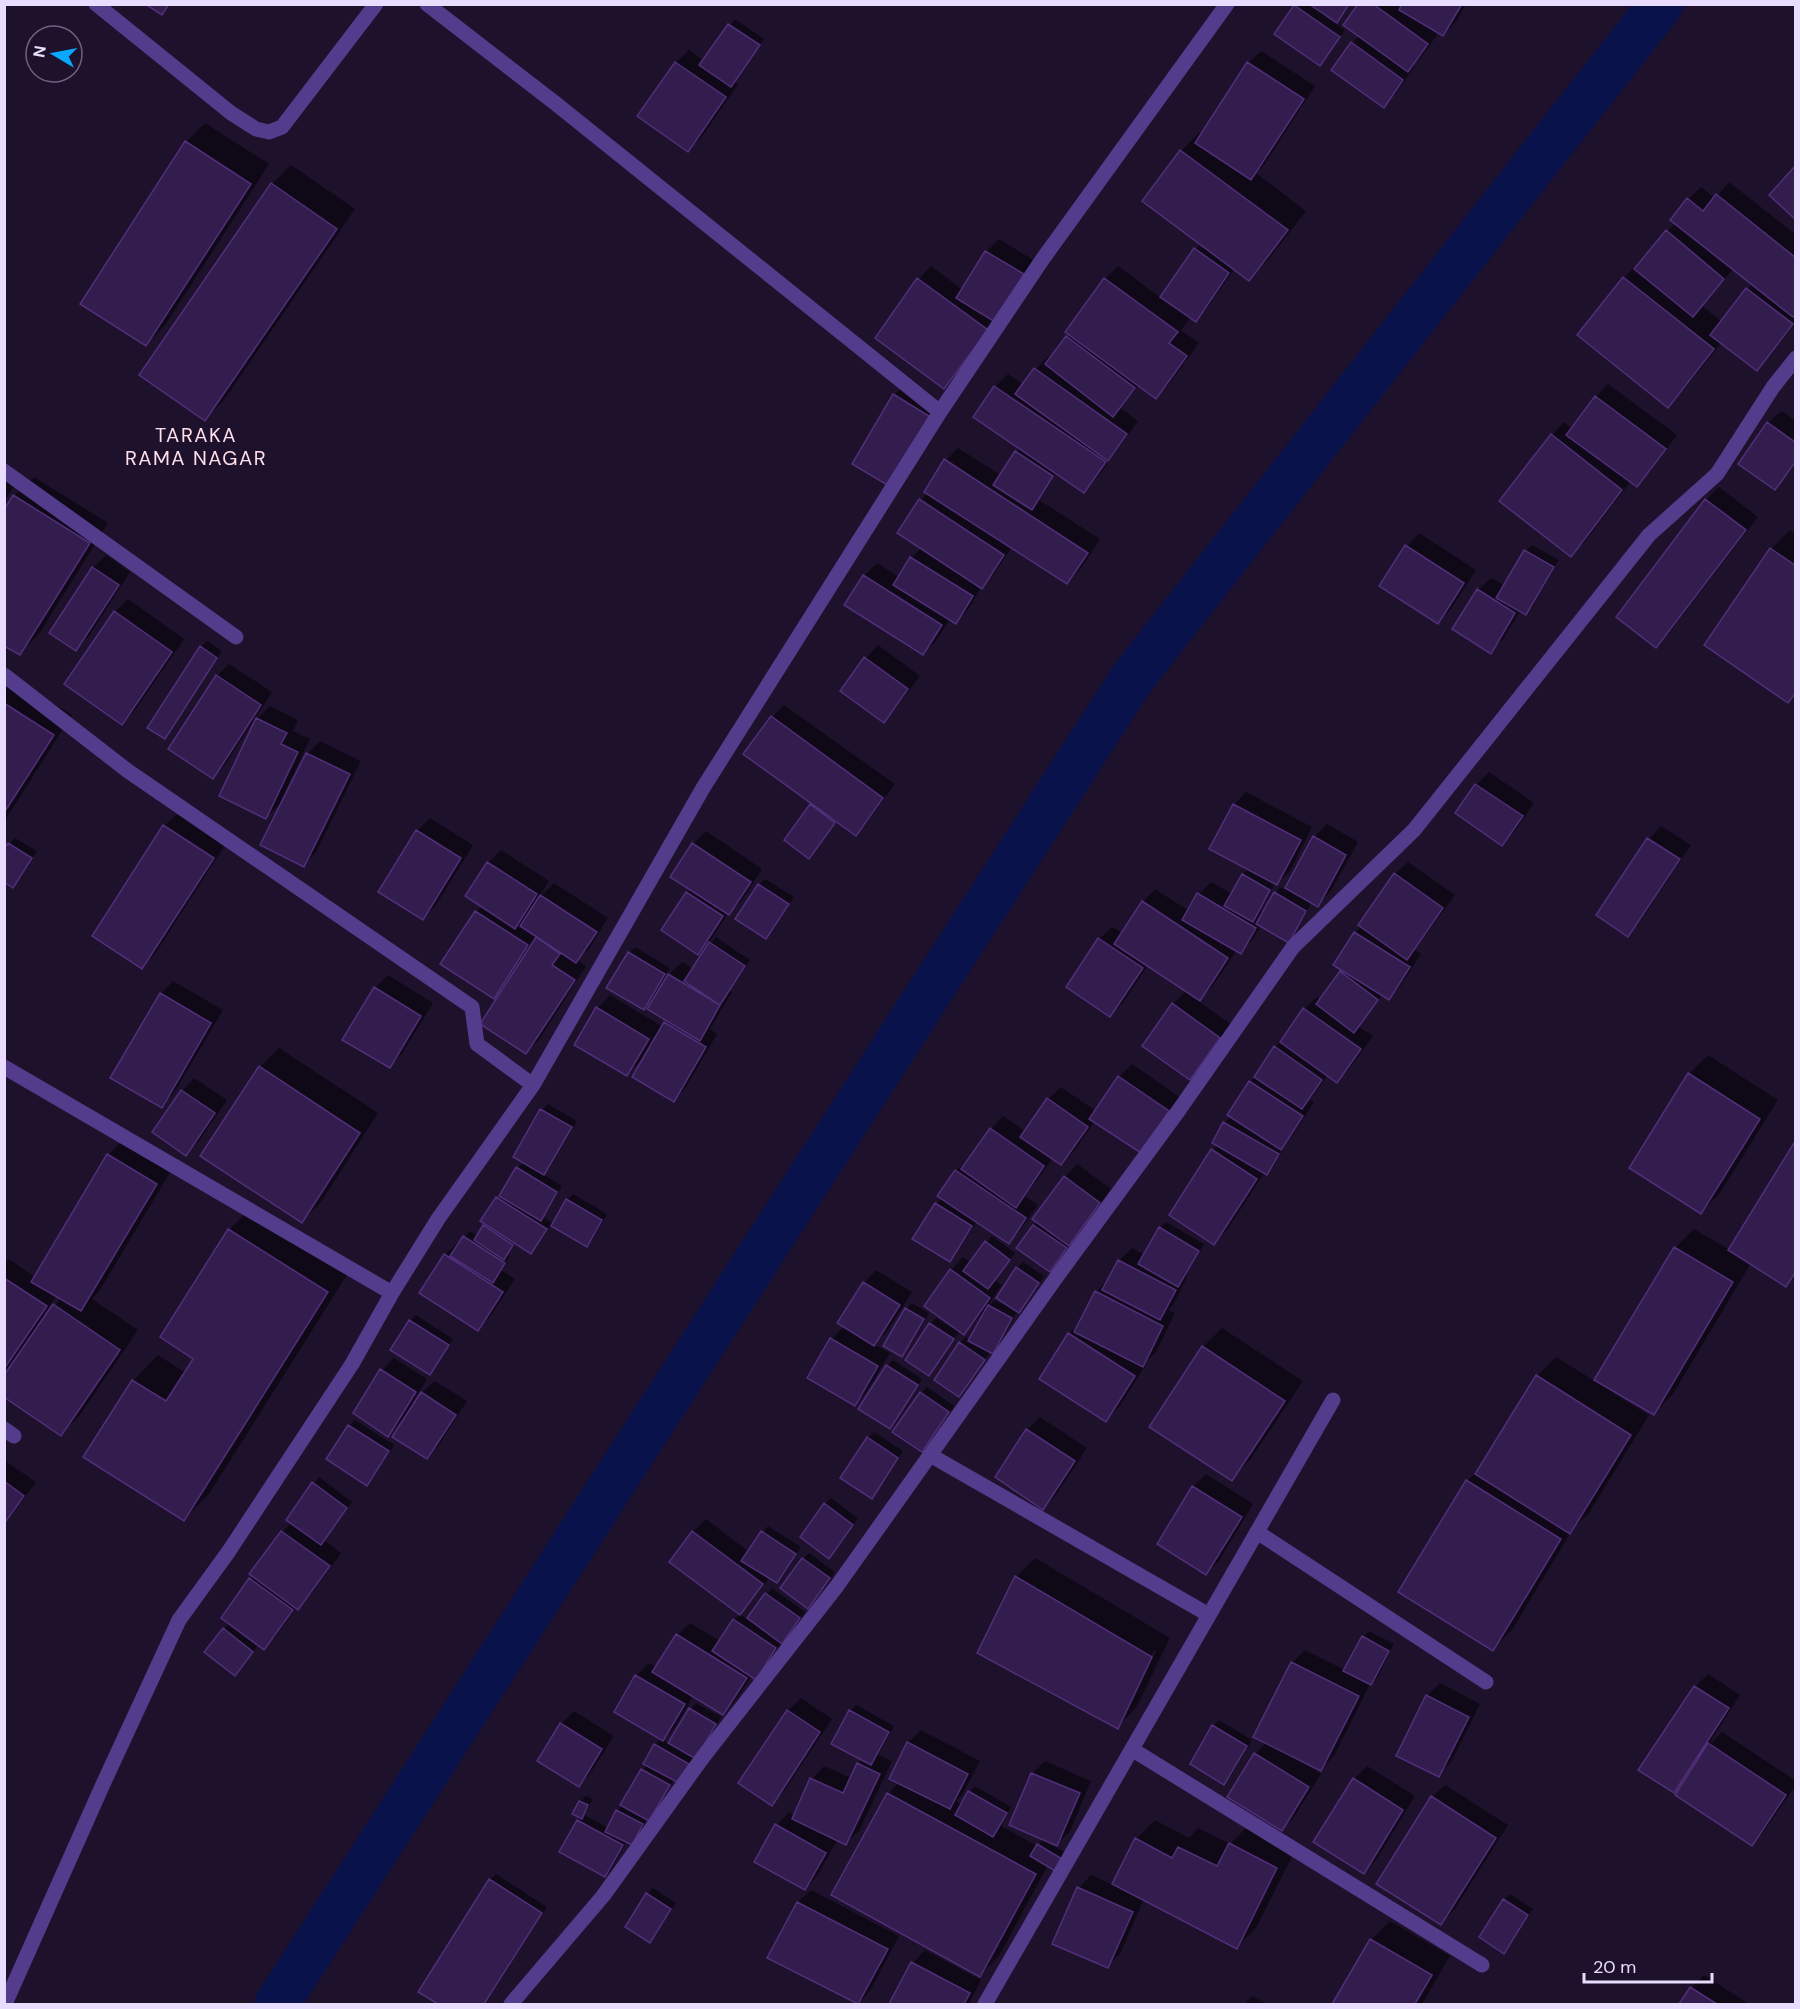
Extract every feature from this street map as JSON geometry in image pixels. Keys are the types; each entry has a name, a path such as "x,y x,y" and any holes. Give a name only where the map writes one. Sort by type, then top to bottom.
{"street":[{"path":"96,4 231,113 256,129 269,132 282,127 376,4"},
{"path":"427,4 555,103 940,412"},
{"path":"5,2004 179,1620 229,1551 352,1364 392,1293 438,1219 533,1085 703,788 940,412 1042,260 1227,4"},
{"path":"511,2004 603,1896 703,1757 837,1586 1293,947 1414,830 1649,535 1717,474 1773,387 1796,358"},
{"path":"4,471 236,637"},
{"path":"4,675 128,771 472,1006 477,1044 533,1085"},
{"path":"5,1068 392,1293"},
{"path":"988,2003 1334,1400"},
{"path":"930,1455 1209,1615"},
{"path":"1257,1532 1486,1682"},
{"path":"1132,1750 1482,1965"}],"building":[{"path":"145,4 169,4 162,15"},
{"path":"1309,4 1349,4 1337,23"},
{"path":"1358,4 1373,4 1428,44 1408,72 1343,25"},
{"path":"1402,4 1462,4 1443,36 1399,10"},
{"path":"1294,5 1340,37 1320,66 1274,34"},
{"path":"728,24 760,45 731,87 699,65"},
{"path":"1351,42 1403,80 1384,108 1331,70"},
{"path":"675,62 726,97 688,152 637,116"},
{"path":"1247,62 1304,99 1251,180 1195,143"},
{"path":"185,141 251,184 146,346 80,304"},
{"path":"1180,150 1288,230 1249,281 1142,201"},
{"path":"1796,165 1796,220 1769,195"},
{"path":"271,183 337,229 205,421 139,375"},
{"path":"1716,194 1796,258 1796,314 1793,317 1670,220 1687,198 1703,211"},
{"path":"1666,230 1724,279 1693,317 1634,269"},
{"path":"1194,248 1229,273 1196,322 1160,297"},
{"path":"985,251 1024,274 995,322 956,298"},
{"path":"1623,277 1714,349 1668,408 1577,335"},
{"path":"917,278 988,330 944,389 875,338"},
{"path":"1104,278 1178,332 1169,343 1187,356 1156,399 1065,332"},
{"path":"1746,288 1793,324 1757,371 1710,335"},
{"path":"1066,336 1135,388 1113,417 1045,364"},
{"path":"1034,368 1127,434 1108,461 1015,394"},
{"path":"994,386 1106,462 1084,493 973,417"},
{"path":"893,394 929,416 889,486 852,464"},
{"path":"1595,396 1666,449 1637,487 1566,435"},
{"path":"1767,422 1796,443 1796,461 1775,490 1738,464"},
{"path":"1551,434 1622,490 1571,557 1499,501"},
{"path":"1015,451 1053,476 1032,510 993,485"},
{"path":"944,459 1088,553 1067,584 924,492"},
{"path":"13,495 90,543 20,655 4,646 4,510"},
{"path":"919,499 1004,555 982,589 897,533"},
{"path":"1705,499 1746,530 1656,648 1616,617"},
{"path":"1405,545 1464,583 1438,624 1379,586"},
{"path":"1770,548 1796,566 1796,692 1788,703 1704,645"},
{"path":"1524,550 1554,567 1526,615 1496,598"},
{"path":"910,557 973,596 956,624 893,585"},
{"path":"92,567 119,585 76,651 49,633"},
{"path":"863,575 942,625 923,655 844,605"},
{"path":"1477,589 1515,613 1491,654 1452,629"},
{"path":"114,611 172,652 122,725 64,684"},
{"path":"200,646 217,658 165,739 147,728"},
{"path":"864,657 908,689 884,723 840,691"},
{"path":"216,675 261,705 213,779 168,749"},
{"path":"4,703 54,735 4,813"},
{"path":"771,716 883,798 856,836 743,754"},
{"path":"256,718 287,733 281,744 298,752 266,819 219,796"},
{"path":"306,753 350,774 304,867 260,845"},
{"path":"1475,784 1523,816 1502,846 1455,813"},
{"path":"810,804 835,823 809,859 784,840"},
{"path":"1233,804 1301,840 1277,885 1209,849"},
{"path":"163,825 214,858 142,969 92,936"},
{"path":"416,830 461,858 423,920 378,892"},
{"path":"1313,836 1346,855 1318,907 1285,888"},
{"path":"1647,838 1680,859 1628,937 1596,915"},
{"path":"8,843 32,858 13,888 4,882 4,849"},
{"path":"692,843 751,882 729,915 670,877"},
{"path":"487,862 537,894 515,929 465,896"},
{"path":"1394,873 1443,908 1407,960 1358,925"},
{"path":"1242,874 1270,890 1253,922 1224,906"},
{"path":"758,884 789,904 766,939 735,919"},
{"path":"686,892 723,916 698,955 661,930"},
{"path":"1274,892 1306,911 1289,943 1256,924"},
{"path":"1197,893 1256,928 1241,954 1182,920"},
{"path":"540,895 597,932 576,963 520,926"},
{"path":"1142,901 1228,958 1200,1001 1114,944"},
{"path":"475,911 528,945 494,999 440,964"},
{"path":"1354,932 1410,967 1389,1000 1333,965"},
{"path":"536,937 560,954 552,965 575,980 526,1054 480,1024"},
{"path":"1098,938 1143,968 1110,1017 1066,987"},
{"path":"709,942 745,966 720,1005 684,981"},
{"path":"628,952 665,974 644,1010 606,988"},
{"path":"1340,971 1378,1000 1354,1033 1316,1004"},
{"path":"668,974 720,1005 700,1041 647,1009"},
{"path":"374,987 421,1016 390,1068 342,1040"},
{"path":"160,993 211,1023 162,1108 110,1078"},
{"path":"1172,1003 1220,1038 1190,1080 1142,1046"},
{"path":"596,1007 649,1039 627,1076 574,1045"},
{"path":"1303,1008 1361,1049 1337,1083 1280,1042"},
{"path":"664,1022 706,1047 674,1102 632,1077"},
{"path":"1274,1046 1322,1080 1302,1109 1254,1077"},
{"path":"259,1066 360,1133 302,1223 200,1156"},
{"path":"1688,1073 1760,1119 1701,1214 1629,1168"},
{"path":"1118,1076 1169,1111 1141,1153 1089,1119"},
{"path":"1249,1081 1303,1116 1281,1150 1227,1115"},
{"path":"181,1090 215,1113 186,1156 152,1132"},
{"path":"1047,1098 1088,1127 1061,1165 1020,1137"},
{"path":"540,1109 572,1127 544,1175 513,1157"},
{"path":"1223,1122 1279,1154 1267,1175 1212,1143"},
{"path":"990,1128 1044,1166 1016,1208 961,1169"},
{"path":"1794,1143 1796,1144 1796,1271 1786,1287 1728,1250"},
{"path":"1211,1149 1257,1179 1214,1245 1169,1215"},
{"path":"107,1154 157,1184 81,1311 31,1282"},
{"path":"516,1167 557,1192 541,1221 499,1196"},
{"path":"955,1170 1026,1218 1009,1244 937,1196"},
{"path":"1064,1176 1100,1203 1069,1246 1032,1219"},
{"path":"496,1197 547,1229 531,1254 480,1221"},
{"path":"566,1199 602,1220 587,1247 551,1226"},
{"path":"935,1203 972,1226 950,1262 912,1239"},
{"path":"483,1225 513,1245 504,1260 474,1240"},
{"path":"1033,1225 1067,1248 1050,1272 1016,1248"},
{"path":"1159,1227 1199,1251 1178,1287 1138,1264"},
{"path":"228,1229 328,1292 184,1521 83,1457 132,1380 166,1401 193,1359 160,1337"},
{"path":"463,1236 505,1263 493,1283 450,1256"},
{"path":"985,1241 1010,1260 988,1289 963,1271"},
{"path":"1674,1247 1733,1282 1654,1415 1594,1380"},
{"path":"444,1254 503,1292 478,1331 419,1293"},
{"path":"1118,1260 1176,1290 1160,1320 1102,1290"},
{"path":"1016,1267 1039,1283 1019,1313 996,1298"},
{"path":"950,1269 990,1298 964,1335 924,1306"},
{"path":"4,1278 47,1306 4,1369"},
{"path":"863,1282 900,1305 874,1346 837,1323"},
{"path":"1095,1291 1163,1326 1143,1367 1074,1332"},
{"path":"53,1304 120,1350 61,1436 4,1397 4,1375"},
{"path":"988,1305 1012,1318 993,1354 968,1341"},
{"path":"905,1308 924,1319 902,1357 883,1346"},
{"path":"409,1320 449,1345 430,1375 390,1350"},
{"path":"929,1323 954,1339 929,1376 905,1360"},
{"path":"1068,1333 1135,1376 1106,1422 1039,1379"},
{"path":"830,1338 878,1366 855,1406 807,1378"},
{"path":"959,1342 985,1360 959,1397 934,1380"},
{"path":"1202,1346 1285,1401 1232,1481 1149,1427"},
{"path":"886,1365 918,1385 890,1429 858,1409"},
{"path":"380,1369 416,1392 388,1437 353,1413"},
{"path":"1536,1375 1631,1435 1570,1534 1475,1474"},
{"path":"421,1392 456,1415 427,1459 392,1437"},
{"path":"920,1392 949,1412 922,1452 892,1432"},
{"path":"348,1425 389,1451 367,1486 326,1459"},
{"path":"1026,1429 1075,1461 1043,1510 995,1477"},
{"path":"867,1437 898,1458 872,1499 840,1478"},
{"path":"1466,1480 1561,1539 1493,1651 1398,1592"},
{"path":"4,1481 24,1496 4,1524"},
{"path":"312,1482 347,1508 321,1545 286,1520"},
{"path":"1192,1486 1242,1517 1206,1575 1157,1544"},
{"path":"824,1503 853,1525 829,1559 800,1537"},
{"path":"281,1531 330,1566 298,1610 249,1574"},
{"path":"692,1531 763,1584 740,1615 669,1562"},
{"path":"761,1531 796,1554 777,1583 741,1561"},
{"path":"802,1558 830,1578 808,1609 780,1588"},
{"path":"1015,1576 1152,1657 1118,1729 977,1653"},
{"path":"249,1578 293,1610 264,1650 221,1618"},
{"path":"765,1593 800,1618 782,1644 747,1618"},
{"path":"733,1619 776,1648 756,1680 712,1651"},
{"path":"223,1628 253,1652 235,1676 204,1652"},
{"path":"676,1634 747,1678 723,1715 652,1672"},
{"path":"1362,1636 1389,1651 1371,1685 1343,1671"},
{"path":"1291,1662 1359,1696 1321,1771 1253,1737"},
{"path":"635,1675 685,1704 663,1741 614,1712"},
{"path":"1694,1686 1729,1708 1674,1793 1638,1770"},
{"path":"1426,1695 1469,1717 1439,1777 1396,1756"},
{"path":"689,1708 716,1724 696,1759 668,1743"},
{"path":"787,1710 820,1732 772,1806 738,1783"},
{"path":"849,1710 889,1732 871,1765 831,1744"},
{"path":"560,1723 602,1749 579,1787 537,1761"},
{"path":"1212,1725 1247,1746 1224,1785 1190,1764"},
{"path":"907,1742 968,1774 950,1809 889,1779"},
{"path":"1708,1743 1786,1795 1752,1846 1675,1795"},
{"path":"654,1744 689,1764 679,1783 643,1764"},
{"path":"1254,1753 1309,1787 1282,1831 1227,1797"},
{"path":"857,1763 880,1774 846,1845 792,1819 810,1778 843,1793"},
{"path":"641,1769 670,1785 649,1821 620,1805"},
{"path":"1031,1773 1080,1793 1057,1846 1009,1825"},
{"path":"1353,1778 1403,1810 1364,1874 1313,1842"},
{"path":"968,1791 1007,1813 993,1837 955,1815"},
{"path":"887,1793 1036,1874 980,1977 831,1895"},
{"path":"1431,1796 1496,1838 1441,1925 1376,1884"},
{"path":"579,1801 588,1805 582,1819 572,1814"},
{"path":"616,1810 643,1824 632,1845 605,1832"},
{"path":"577,1820 623,1845 605,1877 559,1852"},
{"path":"775,1824 826,1853 805,1890 754,1862"},
{"path":"1135,1838 1172,1858 1178,1847 1217,1866 1229,1843 1277,1868 1237,1949 1112,1884"},
{"path":"1037,1844 1062,1859 1055,1871 1030,1856"},
{"path":"489,1879 542,1913 484,2004 438,2004 418,1992"},
{"path":"1077,1887 1133,1912 1108,1968 1052,1944"},
{"path":"646,1893 671,1909 650,1943 625,1927"},
{"path":"1503,1899 1528,1915 1504,1954 1479,1937"},
{"path":"797,1902 888,1949 858,2004 767,1958"},
{"path":"1370,1939 1432,1975 1415,2004 1332,2004"},
{"path":"911,1962 970,1993 964,2004 889,2004"},
{"path":"1690,1987 1717,2004 1679,2004"}],"waterway":[{"path":"277,2004 1133,677 1661,4"}],"district":[{"name":"TARAKA RAMA NAGAR","path":"196,446"}]}
